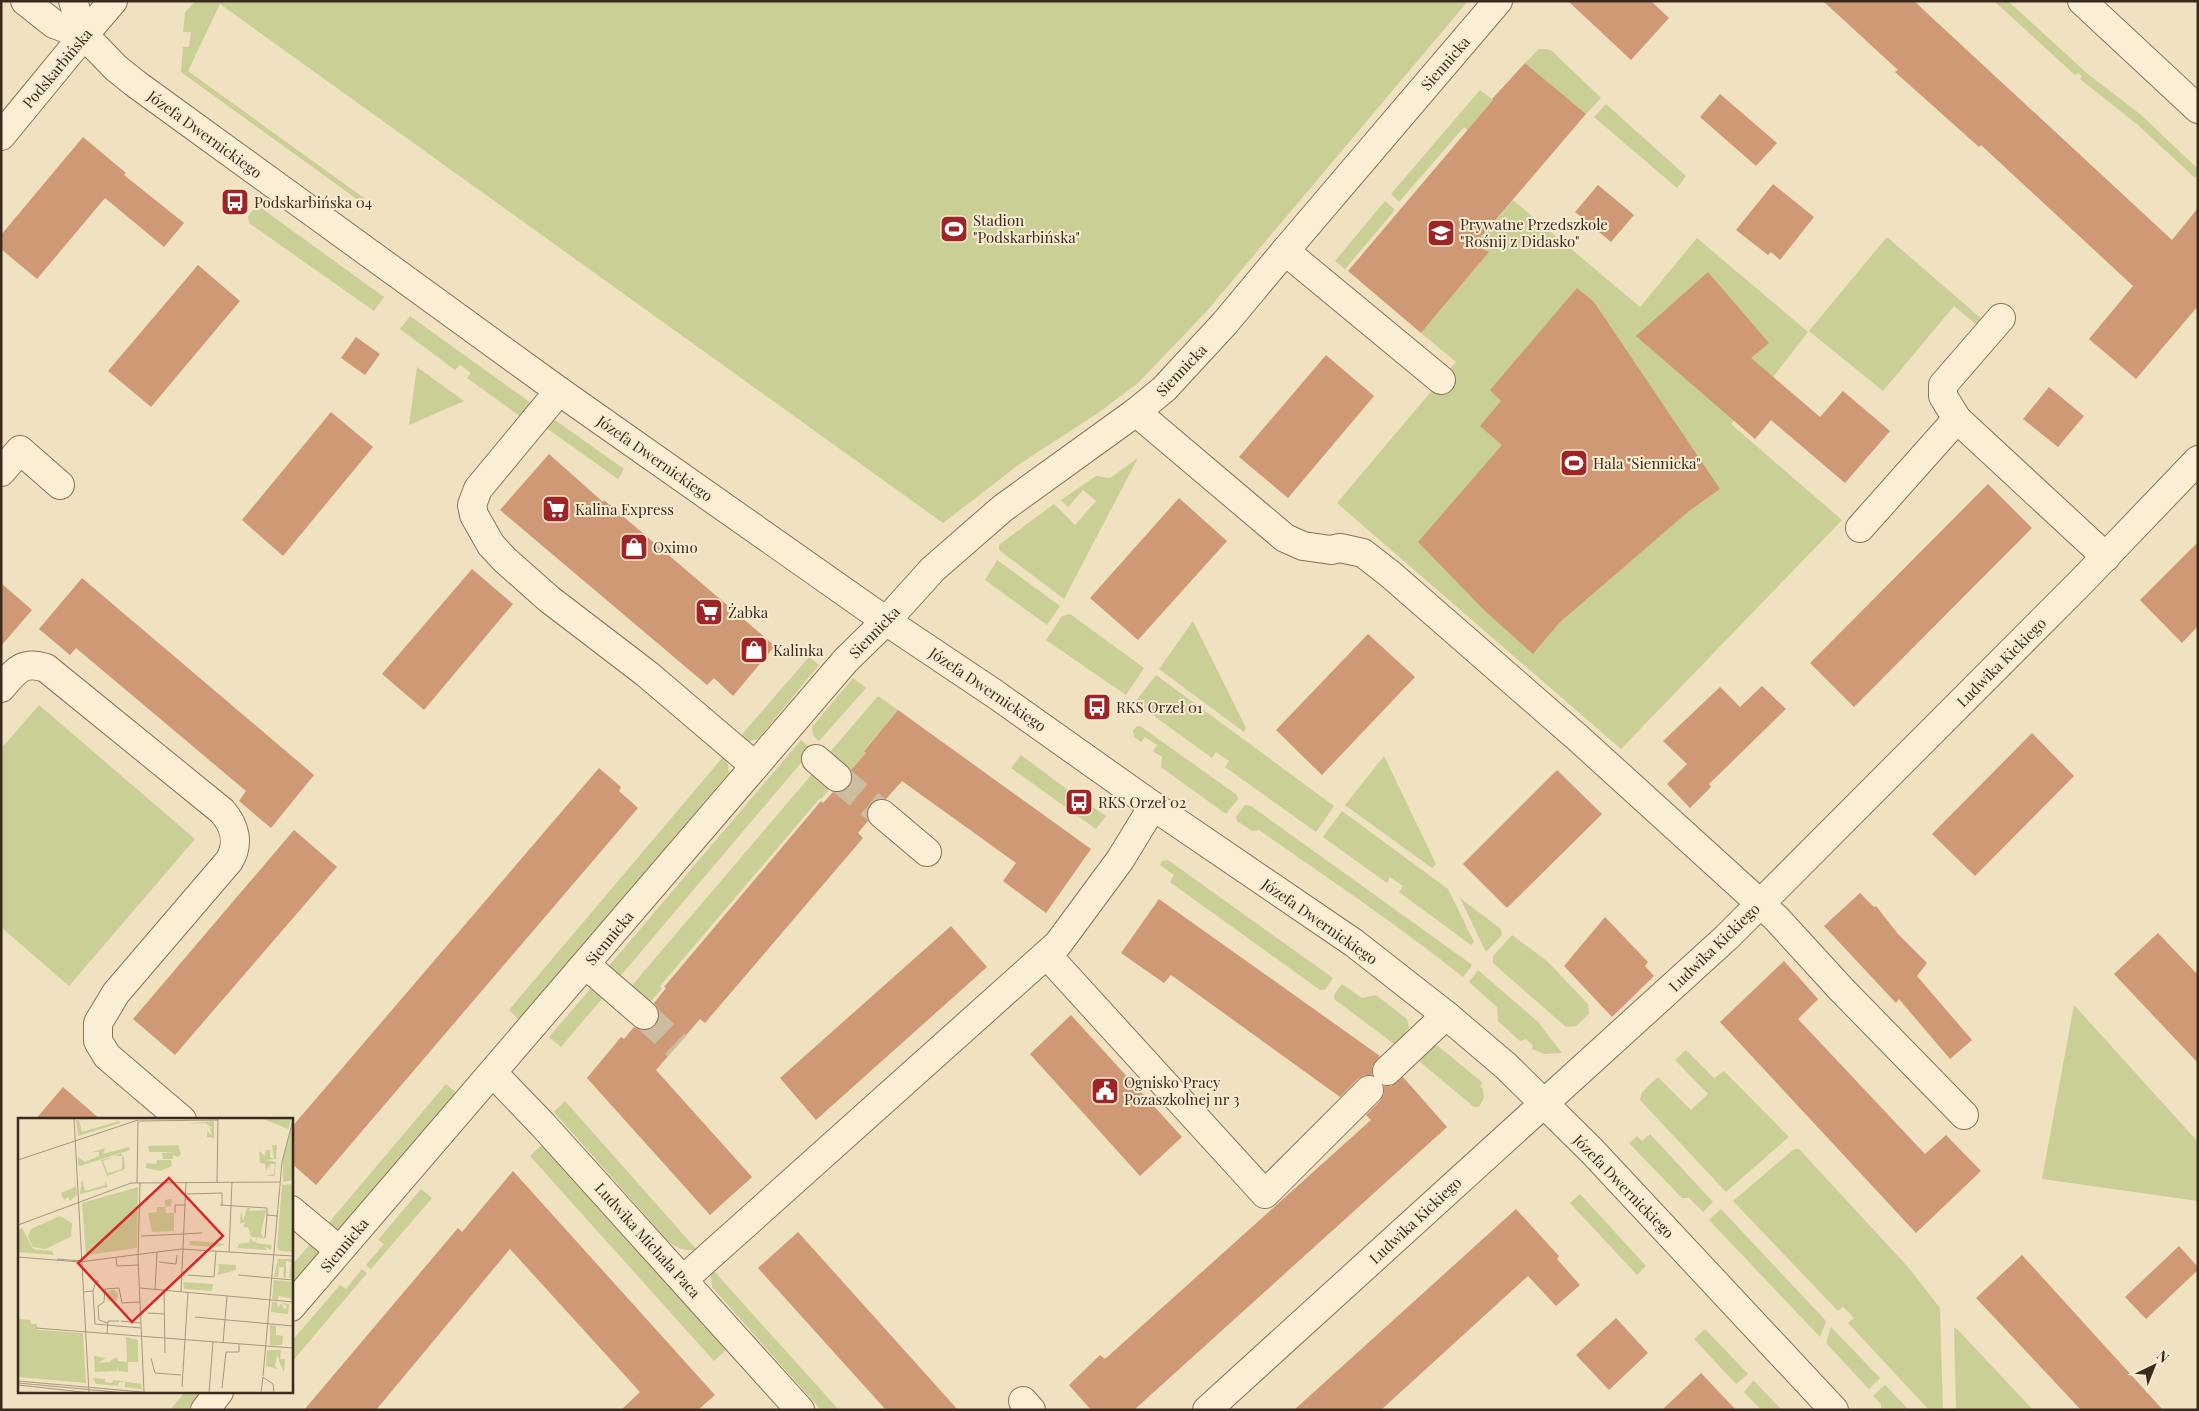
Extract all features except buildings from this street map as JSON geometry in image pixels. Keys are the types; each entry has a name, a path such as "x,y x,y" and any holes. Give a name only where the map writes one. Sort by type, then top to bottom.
{"street":[{"path":"26,1 54,24 84,36"},
{"path":"72,1 84,36"},
{"name":"Podskarbińska","path":"1,136 113,1"},
{"name":"Siennicka","path":"292,1306 846,660 886,621 934,569 1003,508 1136,412 1164,389 1225,323 1498,1"},
{"path":"2082,1 2198,109"},
{"name":"Józefa Dwernickiego","path":"84,36 110,63 136,84 559,391 886,621 1034,720 1153,806 1354,943 1446,1014 1506,1066 1592,1151 1834,1410"},
{"path":"1285,250 1441,380"},
{"path":"2001,318 1942,386 1943,396 1957,419 2106,557"},
{"path":"559,391 478,489 472,505 474,515 491,545 504,560 549,598 647,674 755,766"},
{"path":"1136,412 1285,538 1303,546 1331,550 1340,548 1363,553 1390,574 1571,732 1776,918 1841,989 1964,1115"},
{"path":"1860,528 1957,419"},
{"path":"1,472 20,450 60,485"},
{"name":"Ludwika Kickiego","path":"1209,1409 1543,1102 1591,1062 1727,937 2106,557 2198,460"},
{"path":"1,688 23,666 29,664 46,668 222,811 233,826 236,841 233,854 229,860 116,993 98,1023 98,1041 106,1056 180,1118"},
{"path":"816,759 837,777"},
{"path":"684,1279 1047,955 1067,935 1120,860 1153,806"},
{"path":"882,814 927,852"},
{"path":"1047,955 1265,1194 1446,1014"},
{"path":"586,965 644,1015"},
{"name":"Ludwika Michała Paca","path":"493,1073 684,1279 788,1406"},
{"path":"292,1211 339,1250"},
{"path":"205,1410 217,1394"}],"green space":[{"name":"Stadion \"Podskarbińska\"","path":"195,1 1468,1 1206,312 1138,383 1098,413 1021,463 943,523 220,4 188,71 364,198 361,202 181,72 183,47 189,47 191,32 183,32 185,13"},
{"path":"1994,1 2008,1 2089,75 2140,114 2198,169 2198,175 2195,178 2138,125 2080,79 2082,76 2078,73 2075,75"},
{"path":"1539,49 1552,51 1601,98 1586,114 1525,63"},
{"path":"1480,90 1493,100 1468,130 1464,127 1399,202 1391,194"},
{"path":"1606,104 1686,176 1677,188 1594,117"},
{"name":"Hala \"Siennicka\"","path":"1513,200 1640,307 1697,238 1808,332 1773,377 1731,424 1842,520 1621,749 1337,503 1456,362 1421,333 1480,263 1469,252"},
{"path":"1385,201 1395,210 1345,269 1335,261"},
{"path":"257,205 384,297 374,311 249,223 248,216"},
{"path":"1887,237 1984,321 1978,326 1954,306 1883,391 1809,331"},
{"path":"410,316 531,403 524,419 467,378 471,373 460,365 455,370 400,329"},
{"path":"417,367 464,401 409,425"},
{"path":"550,420 555,420 624,469 618,479 545,427"},
{"path":"1138,458 1064,599 999,550 999,545 1054,504 1075,525 1096,501 1083,490 1068,507 1061,500 1096,476 1110,478"},
{"path":"997,560 1060,606 1047,625 985,580"},
{"path":"1070,614 1144,668 1126,695 1046,640 1062,616"},
{"path":"1193,621 1246,728 1244,732 1159,669"},
{"path":"809,657 819,665 758,739 742,743 737,740"},
{"path":"1156,675 1334,806 1316,832 1225,767 1229,761 1216,752 1212,758 1135,702"},
{"path":"853,678 866,688 819,741 813,735 812,727"},
{"path":"878,696 898,710 864,750 866,753 851,770 830,752"},
{"path":"39,705 195,839 69,986 1,927 1,749"},
{"path":"1140,726 1237,795 1238,799 1226,814 1161,767 1162,757 1153,751 1157,745 1145,737 1141,742 1134,737 1133,731 1136,727"},
{"path":"801,740 812,750 617,980 608,967"},
{"path":"1021,755 1072,793 1068,800 1088,814 1093,807 1106,816 1096,829 1011,768"},
{"path":"1384,756 1436,864 1432,868 1345,805"},
{"path":"723,757 728,765 729,773 519,1020 509,1010"},
{"path":"818,767 836,782 820,798 660,986 662,989 647,1005 629,989"},
{"path":"1245,805 1251,806 1471,964 1471,967 1463,977 1388,920 1259,830 1252,831 1237,821 1236,817"},
{"path":"1342,811 1448,889 1474,942 1471,945 1399,892 1403,886 1390,877 1387,883 1323,837"},
{"path":"1168,860 1333,978 1325,990 1320,990 1170,882 1174,875 1160,865 1162,861"},
{"path":"1460,898 1501,929 1502,935 1486,952"},
{"path":"1512,935 1547,961 1588,1004 1589,1014 1576,1026 1566,1027 1493,963 1493,956"},
{"path":"1478,970 1538,1022 1562,1053 1544,1054 1532,1049 1533,1045 1526,1039 1520,1041 1498,1021 1497,1007 1469,982"},
{"path":"1342,984 1362,998 1376,995 1407,1019 1409,1027 1399,1042 1394,1044 1334,999 1334,995"},
{"path":"592,987 605,995 561,1047 549,1037"},
{"path":"2074,1005 2198,1142 2198,1201 2042,1179"},
{"path":"1431,1045 1438,1046 1483,1083 1480,1086 1483,1089 1484,1098 1479,1107 1474,1107 1419,1061"},
{"path":"1686,1050 1714,1078 1724,1071 1789,1137 1726,1192 1640,1100 1642,1092 1658,1077 1691,1110 1708,1094 1675,1060"},
{"path":"446,1084 457,1093 337,1235 326,1226"},
{"path":"565,1101 696,1249 685,1250 668,1241 554,1112"},
{"path":"1650,1134 1713,1202 1703,1212 1689,1198 1682,1198 1629,1143 1637,1136 1642,1141"},
{"path":"542,1145 727,1349 714,1361 530,1156"},
{"path":"1794,1149 1799,1149 1908,1267 1940,1308 1943,1410 1929,1410 1848,1323 1854,1318 1843,1307 1838,1311 1733,1201"},
{"path":"421,1189 432,1198 371,1269 366,1265 384,1244 378,1240"},
{"path":"1580,1194 1646,1266 1637,1275 1570,1203"},
{"path":"1721,1209 1826,1321 1820,1337 1709,1220"},
{"path":"313,1241 318,1246 320,1253 292,1288 292,1265"},
{"path":"362,1269 367,1273 292,1362 292,1341 340,1285 346,1289"},
{"path":"713,1270 839,1410 821,1410 712,1287 711,1276"},
{"path":"1831,1327 1880,1378 1869,1389 1826,1343"},
{"path":"1954,1327 1958,1330 2033,1410 1956,1410"},
{"path":"1705,1329 1748,1374 1736,1384 1694,1339"},
{"path":"1754,1380 1782,1410 1761,1410 1744,1392"},
{"path":"1885,1385 1909,1410 1881,1410 1881,1404 1873,1396"},
{"path":"183,1394 201,1394 188,1410 170,1410"}],"tunnel":[{"path":"837,777 882,814"},
{"path":"644,1015 677,1046"}],"place":[{"name":"Podskarbińska 04","path":"235,202"},
{"name":"Stadion \"Podskarbińska\"","path":"954,229"},
{"name":"Prywatne Przedszkole \"Rośnij z Didasko\"","path":"1441,233"},
{"name":"Hala \"Siennicka\"","path":"1574,463"},
{"name":"Kalina Express","path":"556,509"},
{"name":"Oximo","path":"634,547"},
{"name":"Żabka","path":"709,612"},
{"name":"Kalinka","path":"754,650"},
{"name":"RKS Orzeł 01","path":"1097,707"},
{"name":"RKS Orzeł 02","path":"1079,802"},
{"name":"Ognisko Pracy Pozaszkolnej nr 3","path":"1105,1091"}]}
